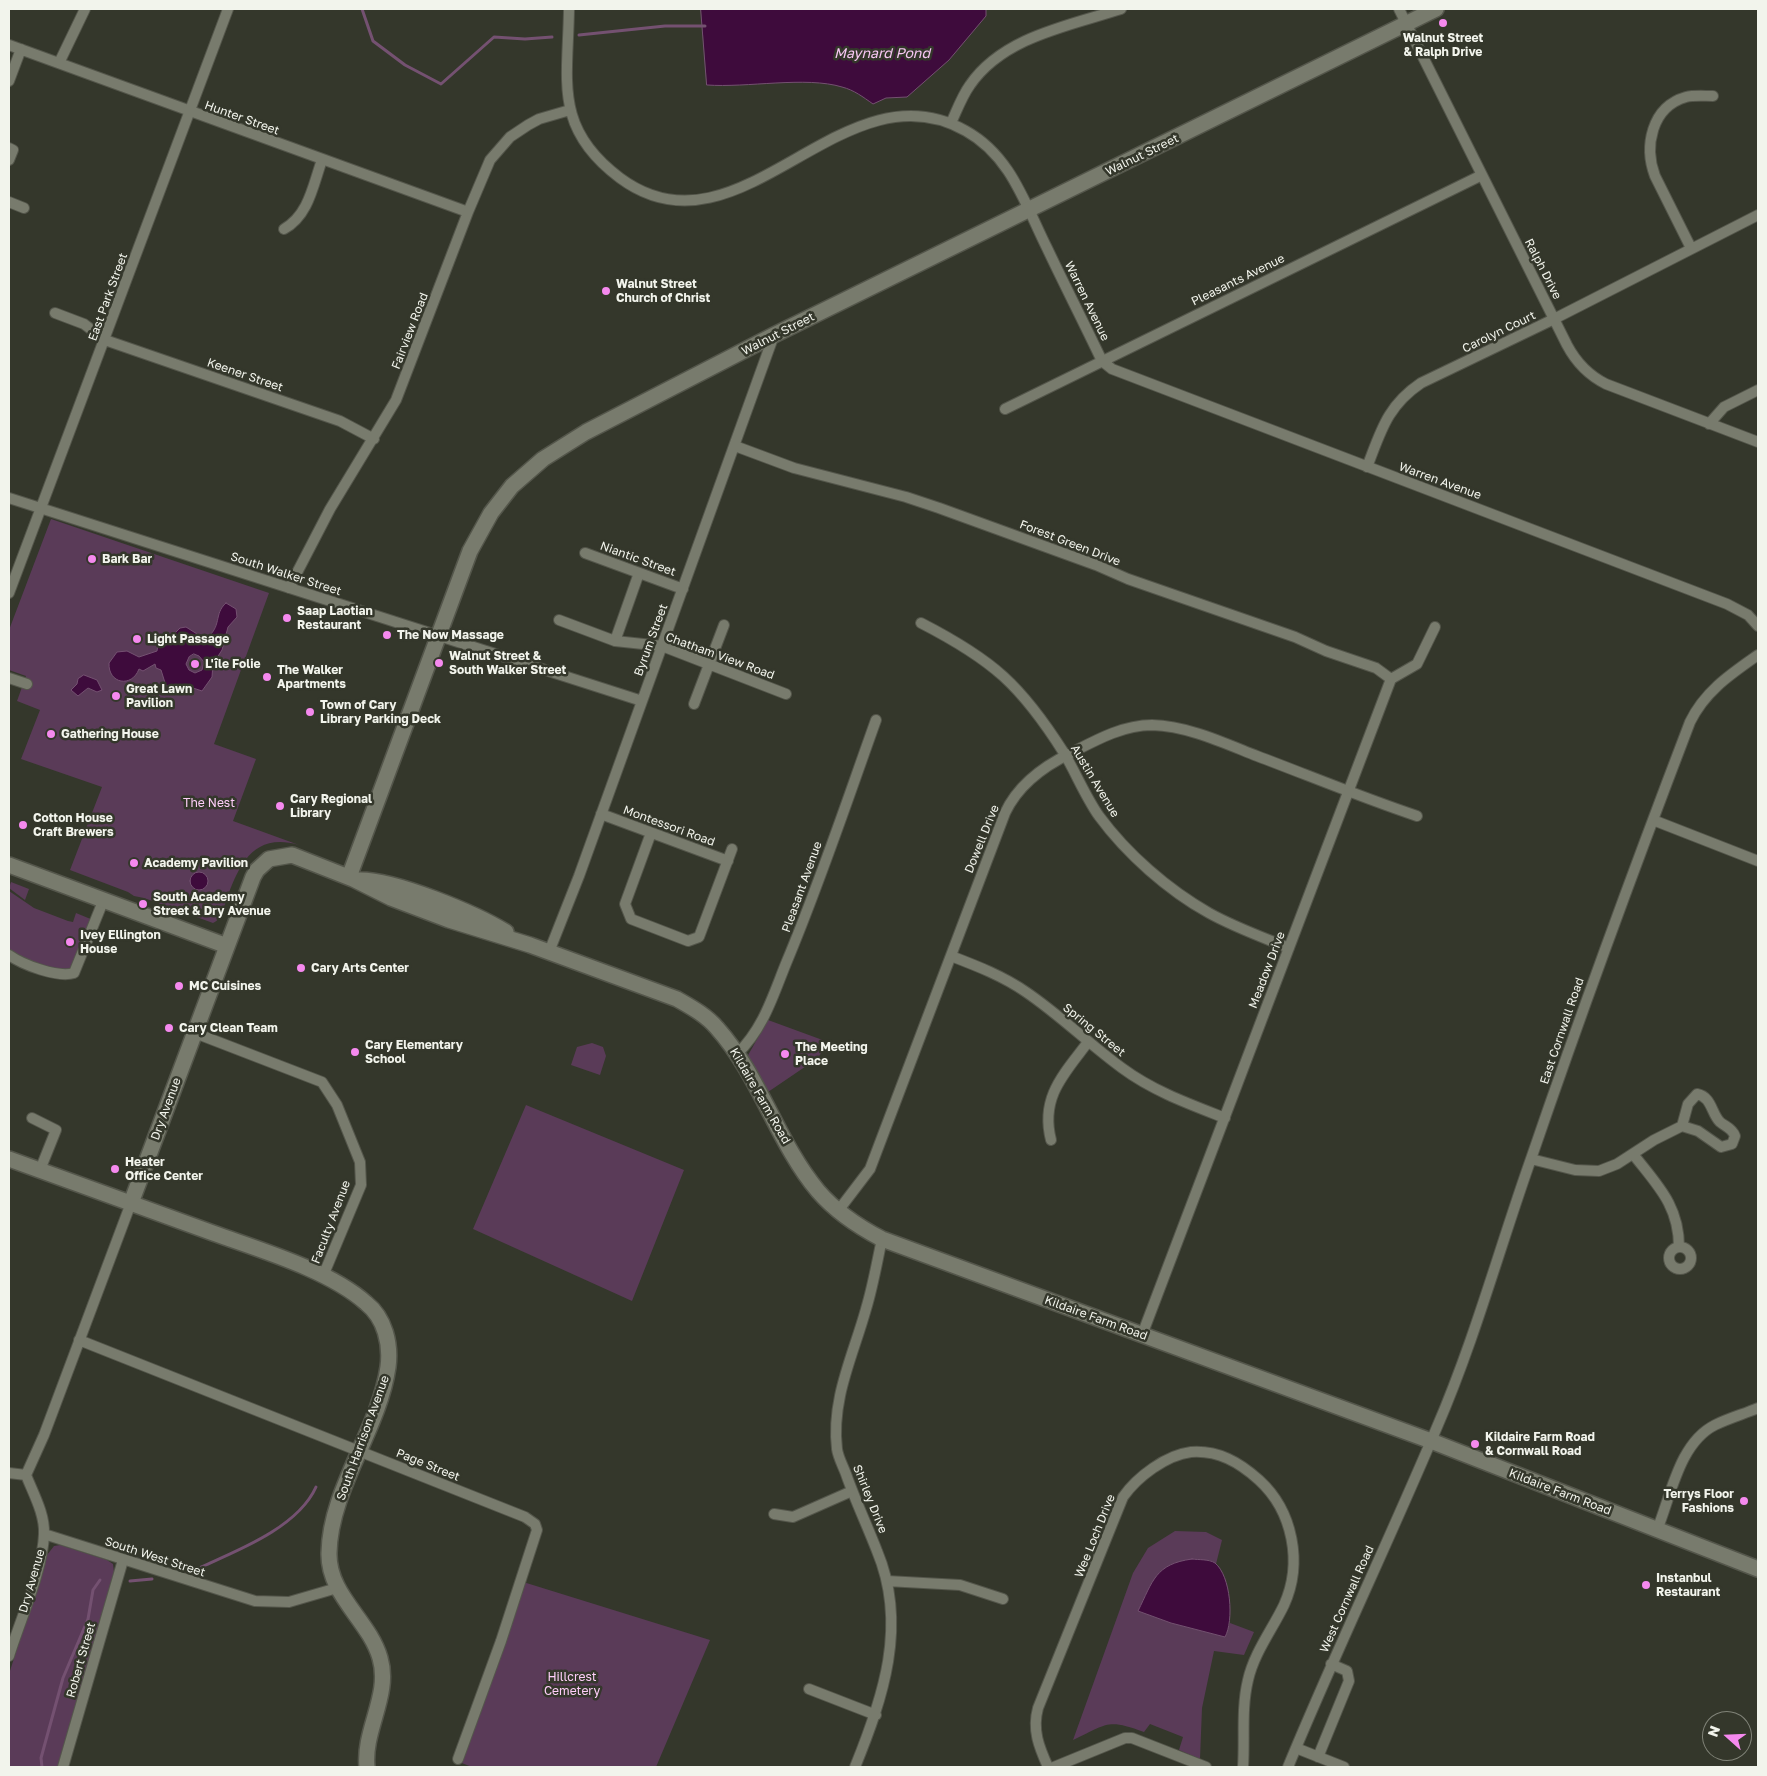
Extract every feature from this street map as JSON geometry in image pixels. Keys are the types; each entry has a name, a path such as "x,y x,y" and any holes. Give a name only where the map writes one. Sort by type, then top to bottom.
{"main road":[{"name":"Walnut Street","path":"351,878 470,551 481,528 512,486 523,475 543,459 586,432 774,336 1436,9"},
{"name":"Kildaire Farm Road","path":"269,858 292,855 351,878 391,898 449,920 530,944 677,999 712,1023 737,1054 800,1166 817,1190 838,1211 855,1224 882,1239 1430,1441 1758,1569"},
{"name":"Dry Avenue","path":"131,1203 253,877 269,858"},
{"path":"9,865 227,946"},
{"name":"South Harrison Avenue","path":"9,1159 262,1251 323,1276 366,1303 378,1317 387,1338 388,1357 385,1380 331,1530 330,1568 336,1588 370,1632 382,1669 381,1688 368,1742 367,1767"}],"street":[{"path":"59,63 85,9"},
{"name":"East Park Street","path":"9,593 228,9"},
{"name":"Warren Avenue","path":"569,9 566,81 570,110 581,134 605,166 639,189 656,196 686,200 726,194 750,184 849,129 874,119 916,116 951,123 979,139 996,154 1007,168 1030,210 1102,361 1122,374 1727,604 1748,616 1758,626"},
{"path":"951,123 969,86 999,55 1033,38 1121,9"},
{"name":"Ralph Drive","path":"1399,9 1572,354 1596,379 1758,442"},
{"name":"Hunter Street","path":"9,45 190,113 468,212"},
{"path":"9,81 21,49"},
{"path":"1691,248 1654,176 1650,164 1649,143 1655,126 1671,105 1688,96 1713,96"},
{"name":"Fairview Road","path":"290,588 322,524 396,400 410,369 487,165 503,143 540,119 570,110"},
{"path":"9,148 12,150 9,160"},
{"path":"284,229 295,222 305,208 322,160"},
{"name":"Pleasants Avenue","path":"1005,409 1482,175"},
{"path":"9,202 24,208"},
{"name":"Carolyn Court","path":"1366,467 1385,420 1392,408 1408,391 1758,215"},
{"name":"Keener Street","path":"55,313 84,324 105,340 340,421 374,439"},
{"name":"Byrum Street","path":"549,952 774,336"},
{"path":"1709,424 1724,407 1758,390"},
{"name":"Forest Green Drive","path":"735,446 794,468 939,508 1096,565 1128,579 1294,637 1326,652 1376,668 1391,679"},
{"name":"South Walker Street","path":"9,498 439,634 642,701"},
{"name":"Niantic Street","path":"585,553 683,589"},
{"path":"615,641 639,573"},
{"name":"Chatham View Road","path":"559,620 615,641 662,646 786,694"},
{"name":"Austin Avenue","path":"921,623 978,655 1013,683 1037,711 1098,815 1116,836 1163,881 1208,912 1234,926 1289,948"},
{"path":"694,704 724,625"},
{"path":"1391,679 1417,664 1435,627"},
{"name":"East Cornwall Road","path":"1430,1441 1481,1310 1530,1159 1614,922 1690,722 1698,706 1720,682 1758,655"},
{"path":"9,678 27,684"},
{"name":"Meadow Drive","path":"1142,1335 1391,679"},
{"name":"Pleasant Avenue","path":"737,1054 755,1035 767,1012 815,891 876,720"},
{"name":"Dowell Drive","path":"838,1211 870,1169 1010,803 1035,775 1065,756 1120,730 1139,726 1168,727 1207,737 1416,816"},
{"name":"Montessori Road","path":"601,814 728,860"},
{"path":"1653,820 1758,861"},
{"path":"651,833 625,904 626,912 631,919 688,941 699,937 732,849"},
{"path":"9,955 20,963 66,976 74,973 104,899"},
{"name":"Spring Street","path":"951,956 989,971 1025,991 1123,1069 1154,1088 1225,1118"},
{"name":"Faculty Avenue","path":"195,1033 322,1082 338,1105 360,1162 361,1185 323,1276"},
{"path":"1051,1140 1047,1117 1052,1094 1058,1082 1088,1042"},
{"path":"1530,1159 1575,1170 1593,1171 1610,1167 1654,1140 1682,1126 1698,1131 1721,1147 1730,1146 1734,1142 1734,1133 1720,1121 1708,1099 1700,1094 1695,1094 1691,1098 1682,1126"},
{"path":"32,1118 56,1130 40,1170"},
{"path":"1633,1154 1665,1195 1673,1209 1678,1222 1679,1247"},
{"name":"Dry Avenue","path":"26,1475 40,1443 131,1203"},
{"name":"Shirley Drive","path":"855,1767 876,1715 888,1673 891,1617 887,1580 879,1553 852,1491 837,1450 836,1416 842,1381 867,1308 882,1239"},
{"name":"Page Street","path":"79,1340 525,1517 537,1526 516,1596 458,1759"},
{"path":"1657,1530 1680,1468 1695,1440 1714,1425 1758,1408"},
{"name":"West Cornwall Road","path":"1288,1767 1331,1664 1430,1441"},
{"name":"Wee Loch Drive","path":"1048,1767 1037,1742 1035,1725 1038,1708 1123,1497 1142,1476 1165,1462 1183,1454 1206,1451 1228,1458 1269,1490 1284,1515 1292,1544 1293,1572 1288,1594 1256,1658 1248,1681 1243,1767"},
{"path":"9,1473 26,1475 39,1509 44,1534"},
{"path":"774,1514 793,1517 852,1491"},
{"name":"Dry Avenue","path":"9,1656 35,1574 44,1534"},
{"name":"South West Street","path":"44,1534 255,1601 290,1602 336,1588"},
{"name":"Robert Street","path":"63,1767 123,1560"},
{"path":"887,1580 960,1585 1003,1599"},
{"path":"1318,1757 1349,1681 1347,1671 1331,1664"},
{"path":"809,1689 876,1715"},
{"path":"1054,1767 1125,1738 1132,1738 1206,1767"},
{"path":"1296,1748 1344,1767"}],"green space":[{"name":"The Nest","path":"51,519 269,593 214,744 256,759 233,821 299,845 283,842 270,843 250,855 236,875 220,917 213,923 134,896 70,870 102,787 21,759 40,710 17,701 26,676 9,670 9,630"},
{"path":"11,882 29,889 25,900 9,888"},
{"path":"9,891 34,908 68,921 73,922 76,913 93,920 69,972 31,963 9,949"},
{"path":"768,1020 828,1042 818,1058 768,1092 747,1057"},
{"path":"592,1043 603,1047 606,1056 600,1075 571,1065 577,1047"},
{"path":"526,1105 684,1170 632,1301 473,1229"},
{"path":"1175,1531 1206,1532 1222,1540 1216,1564 1209,1560 1138,1611 1171,1623 1225,1637 1230,1623 1254,1632 1244,1655 1214,1651 1202,1708 1200,1759 1179,1750 1183,1737 1150,1724 1144,1732 1122,1725 1107,1725 1073,1740 1133,1573 1148,1548"},
{"path":"60,1545 107,1560 113,1564 114,1572 59,1767 9,1767 9,1674 47,1555 54,1546"},
{"name":"Hillcrest Cemetery","path":"520,1581 710,1640 656,1767 472,1767 454,1760"}],"water":[{"name":"Maynard Pond","path":"701,9 986,9 986,16 949,60 907,97 886,98 873,104 851,90 811,82 707,85"},
{"path":"226,603 236,609 237,617 228,627 222,650 213,664 212,677 202,691 187,686 181,688 166,686 161,670 156,668 155,664 143,671 139,669 136,675 126,681 116,679 112,675 109,663 117,652 127,651 139,657 157,651 159,637 175,633 180,628 186,627 205,639 214,630 222,607","holes":["194,654 199,656 204,662 202,670 195,673 189,670 186,664 189,657"]},
{"path":"84,675 97,680 102,690 97,692 88,688 78,696 71,690 77,684 78,679"},
{"path":"199,872 205,875 208,881 205,887 199,890 193,887 190,881 193,875"},
{"path":"1192,1559 1207,1560 1215,1563 1225,1578 1230,1610 1228,1630 1225,1637 1171,1623 1138,1611 1152,1583 1163,1570 1180,1561"}],"waterway":[{"path":"362,9 373,41 405,65 441,84 494,37 525,39 552,37"},
{"path":"579,35 665,26 705,26"},
{"path":"201,1567 249,1545 282,1525 296,1514 316,1487"},
{"path":"130,1581 152,1579"},
{"path":"42,1767 41,1758 63,1678 88,1619 93,1590 100,1580"}],"place":[{"name":"Walnut Street & Ralph Drive","path":"1443,23"},
{"name":"Walnut Street Church of Christ","path":"606,291"},
{"name":"Bark Bar","path":"92,559"},
{"name":"Saap Laotian Restaurant","path":"287,618"},
{"name":"The Now Massage","path":"387,635"},
{"name":"Light Passage","path":"137,639"},
{"name":"Walnut Street & South Walker Street","path":"439,663"},
{"name":"L'île Folie","path":"195,664"},
{"name":"The Walker Apartments","path":"267,677"},
{"name":"Great Lawn Pavilion","path":"116,696"},
{"name":"Town of Cary Library Parking Deck","path":"310,712"},
{"name":"Gathering House","path":"51,734"},
{"name":"Cary Regional Library","path":"280,806"},
{"name":"Cotton House Craft Brewers","path":"23,825"},
{"name":"Academy Pavilion","path":"134,863"},
{"name":"South Academy Street & Dry Avenue","path":"143,904"},
{"name":"Ivey Ellington House","path":"70,942"},
{"name":"Cary Arts Center","path":"301,968"},
{"name":"MC Cuisines","path":"179,986"},
{"name":"Cary Clean Team","path":"169,1028"},
{"name":"Cary Elementary School","path":"355,1052"},
{"name":"The Meeting Place","path":"785,1054"},
{"name":"Heater Office Center","path":"115,1169"},
{"name":"Kildaire Farm Road & Cornwall Road","path":"1475,1444"},
{"name":"Terrys Floor Fashions","path":"1744,1501"},
{"name":"Instanbul Restaurant","path":"1646,1585"}]}
